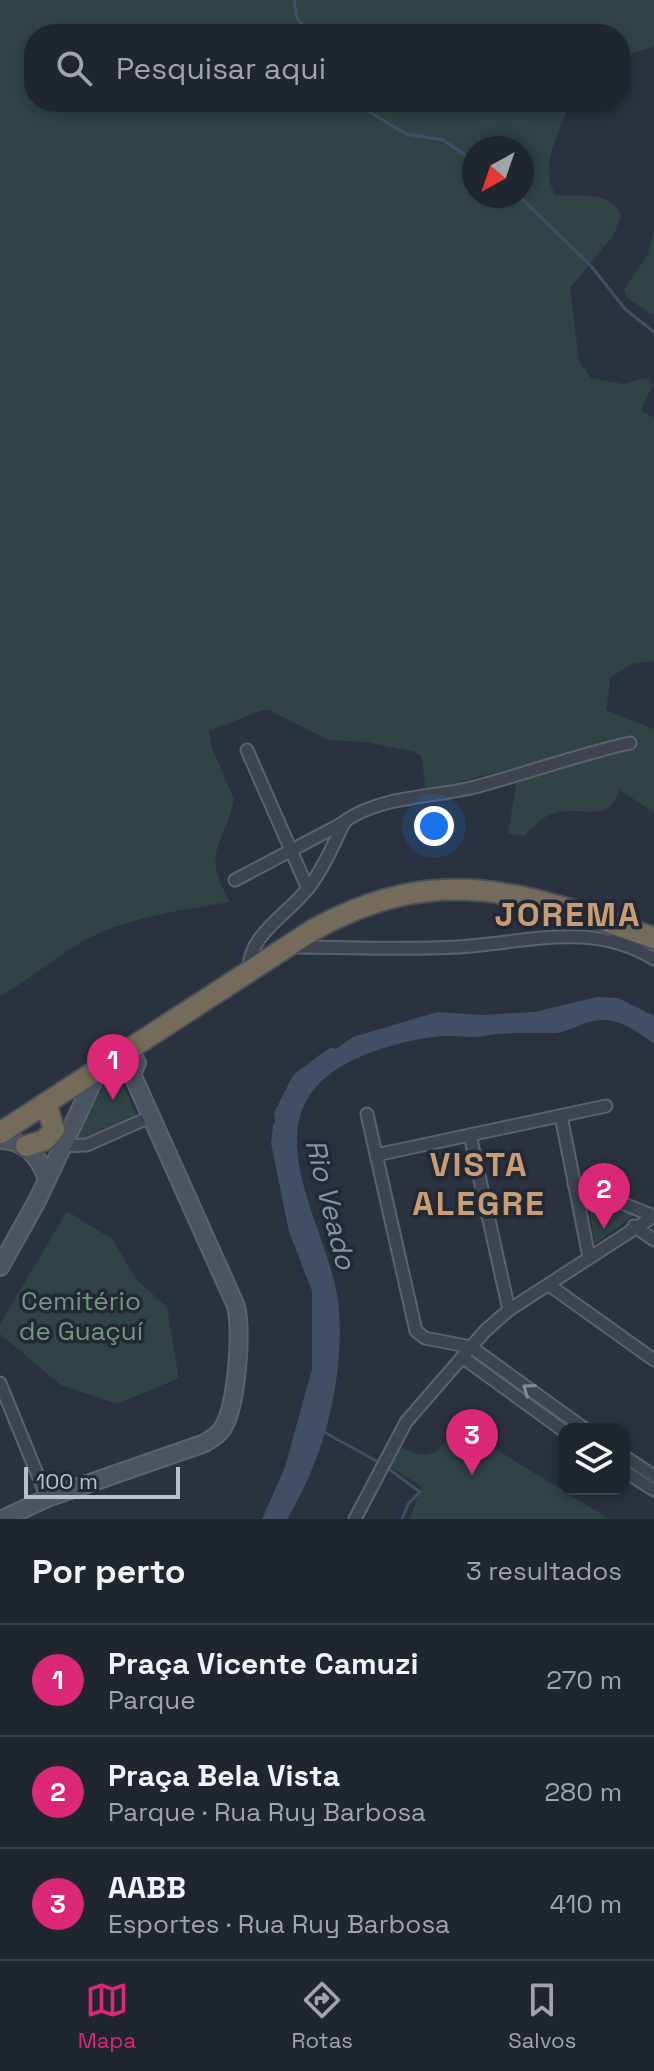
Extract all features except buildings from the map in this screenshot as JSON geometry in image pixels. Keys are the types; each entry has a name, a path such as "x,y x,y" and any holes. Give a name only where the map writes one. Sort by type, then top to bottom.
{"highway":[{"path":"0,1133 249,971 363,905 423,889 478,889 541,902 654,938"},
{"path":"26,1146 45,1140 54,1129 46,1104"}],"street":[{"path":"235,880 380,804 474,787 551,762 630,743"},
{"path":"247,750 308,889"},
{"path":"249,971 250,956 257,941 308,889 345,821"},
{"path":"289,947 457,947 584,935 632,947 654,959"},
{"path":"9,1517 47,1498 205,1443 223,1428 229,1414 239,1335 236,1306 132,1074 137,1063 130,1048"},
{"path":"0,1267 104,1066 132,1074"},
{"path":"376,1155 606,1106"},
{"path":"367,1114 416,1331 425,1338 471,1347 577,1423"},
{"path":"561,1116 589,1257"},
{"path":"63,1146 87,1145 150,1117"},
{"path":"470,1135 509,1310"},
{"path":"0,1140 26,1146 41,1163 47,1179"},
{"path":"574,1184 654,1216"},
{"path":"355,1519 385,1458 420,1403 471,1347 509,1310 634,1226 654,1216"},
{"path":"634,1226 654,1240"},
{"path":"549,1285 654,1360"},
{"path":"462,1357 558,1427"},
{"path":"0,1383 47,1498"},
{"path":"630,1460 654,1476"},
{"path":"630,1475 654,1490"}],"green space":[{"path":"0,0 654,0 654,47 630,54 630,24 24,24 24,112 566,112 550,161 551,185 556,195 602,198 616,207 621,216 613,236 570,288 579,361 591,378 623,384 646,378 653,385 642,406 643,412 654,417 654,661 632,664 611,677 606,710 654,729 654,813 620,790 615,801 601,811 555,813 542,819 524,836 508,833 519,767 426,790 421,756 415,752 366,742 328,740 269,710 262,710 209,731 212,748 234,799 216,859 221,885 230,902 119,925 76,945 0,996"},
{"path":"654,230 654,316 627,298 624,289 647,256"},
{"path":"107,1079 122,1083 137,1117 85,1141 75,1140"},
{"path":"587,1195 635,1214 595,1244"},
{"name":"Cemitério de Guaçuí","path":"67,1211 112,1239 137,1280 167,1307 179,1378 117,1404 61,1385 0,1334 0,1324"},
{"path":"455,1430 502,1453 558,1488 558,1495 570,1495 609,1519 410,1519 421,1486 390,1467 401,1447 426,1455 443,1445"}],"water":[{"path":"597,997 618,998 654,1016 654,1044 629,1027 603,1020 558,1033 434,1037 392,1045 365,1055 342,1066 314,1090 300,1117 297,1148 302,1180 334,1279 339,1310 338,1364 329,1419 300,1496 287,1519 262,1519 285,1467 312,1369 312,1291 289,1232 271,1143 273,1125 288,1098 323,1058 353,1037 437,1012 480,1015 534,1012"}],"waterway":[{"path":"294,0 297,18 302,24"},
{"path":"370,112 406,134 443,140 462,153"},
{"path":"531,208 591,266 625,309 654,332"},
{"name":"Rio Veado","path":"283,1115 300,1081 332,1057"},
{"path":"324,1432 380,1463"},
{"path":"386,1467 420,1492 408,1504 402,1519"}],"place":[{"name":"Praça Vicente Camuzi","path":"113,1100"},
{"name":"Praça Bela Vista","path":"604,1229"},
{"name":"AABB","path":"472,1475"}],"district":[{"name":"JOREMA","path":"568,914"},
{"name":"VISTA ALEGRE","path":"479,1184"}]}
